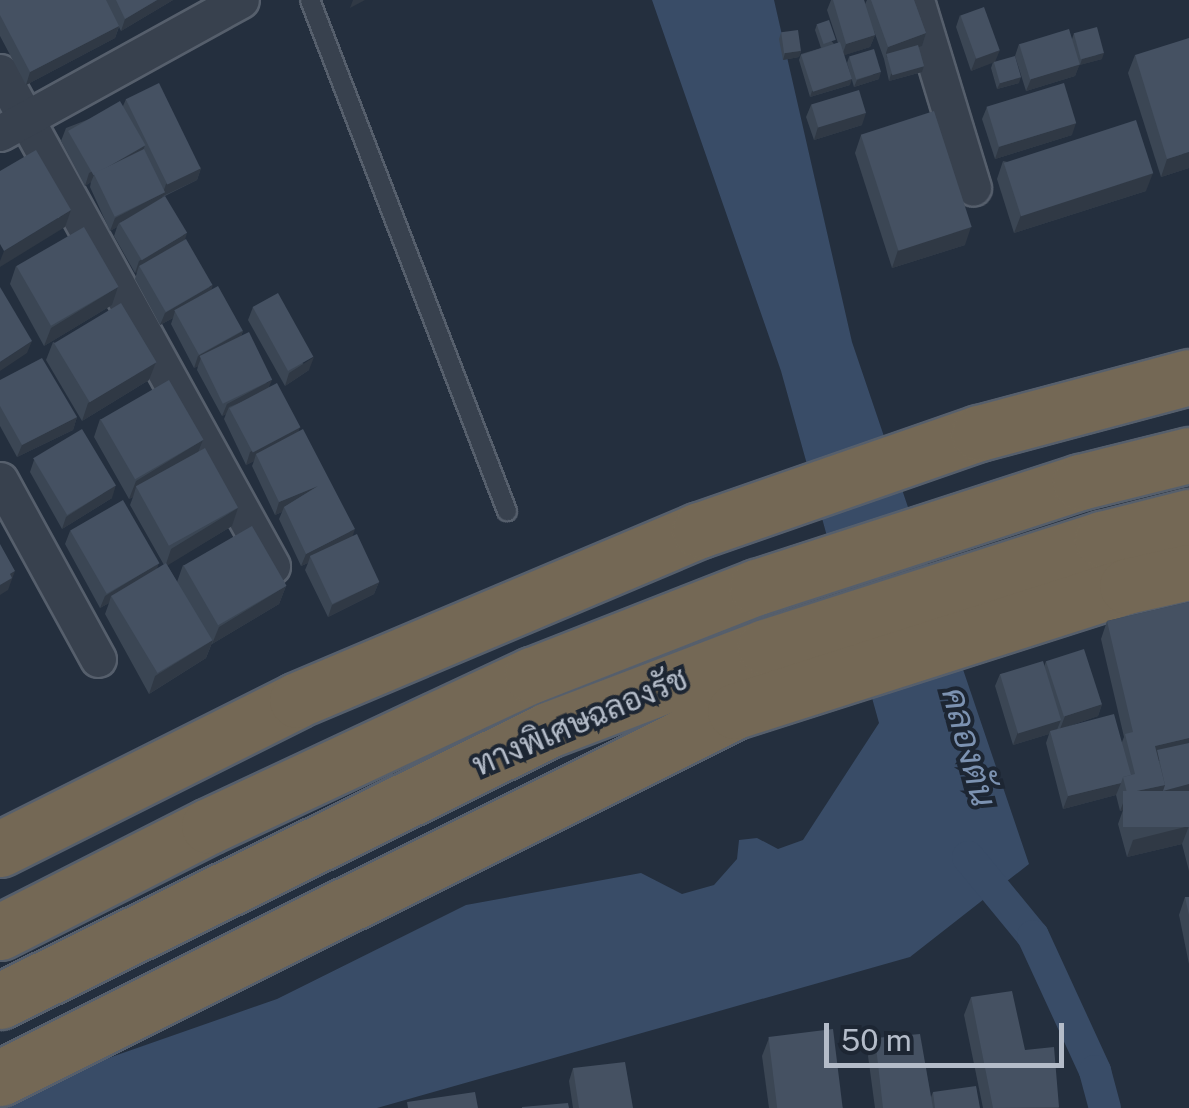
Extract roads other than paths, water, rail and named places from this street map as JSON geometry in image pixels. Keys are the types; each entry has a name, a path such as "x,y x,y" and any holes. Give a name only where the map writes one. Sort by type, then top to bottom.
{"highway":[{"path":"0,850 297,700 700,530 979,433 1189,377"},
{"name":"ทางพิเศษฉลองรัช","path":"0,932 209,826 532,675 757,587 1080,482 1189,456"},
{"name":"ทางพิเศษฉลองรัช","path":"0,1001 548,730 765,647 1102,539 1189,517"},
{"path":"0,1078 735,712 1127,586 1189,572"}],"street":[{"path":"13,126 241,0"},
{"path":"916,0 973,188"},
{"path":"0,72 13,126 274,570"},
{"path":"0,480 98,658"}],"lane":[{"path":"310,0 507,511"}],"water":[{"name":"คลองตัน","path":"652,0 774,0 852,342 1029,864 910,957 377,1108 0,1108 0,1096 277,999 466,905 641,873 682,894 714,885 737,859 739,840 757,838 778,849 803,840 879,723 781,371"}],"waterway":[{"path":"968,857 1033,936 1095,1071 1105,1108"}]}
